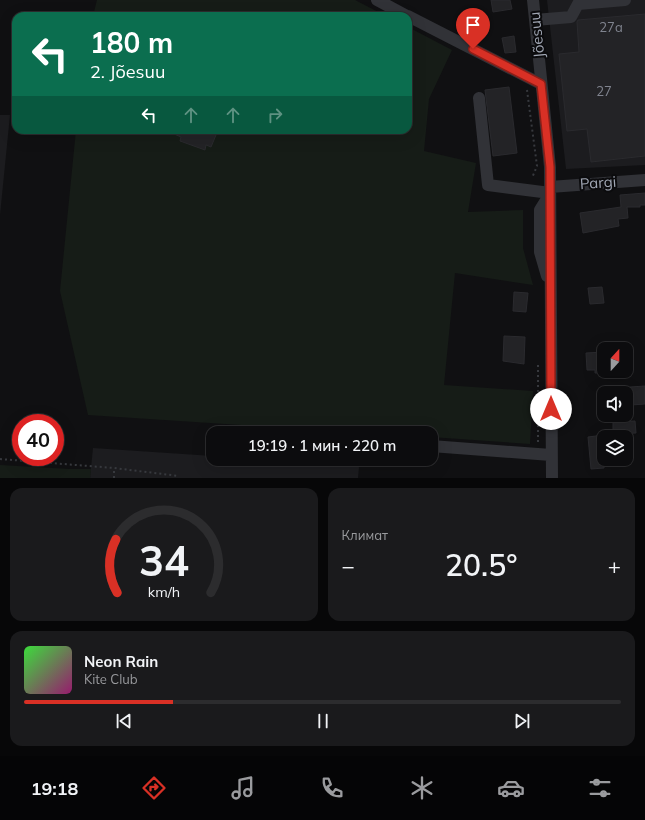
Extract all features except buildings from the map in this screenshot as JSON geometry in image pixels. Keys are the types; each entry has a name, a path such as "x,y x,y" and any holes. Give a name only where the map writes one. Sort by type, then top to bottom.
{"street":[{"path":"377,0 400,12"},
{"name":"Jõesuu","path":"533,0 550,167 552,478"},
{"path":"535,20 571,17 578,4 625,0"},
{"path":"412,18 541,84"},
{"name":"Pargi","path":"479,98 488,185 550,190 645,180"},
{"path":"438,447 551,455"}],"path":[{"path":"0,459 114,468 179,476"},
{"path":"114,468 114,478"}],"shaded area":[{"path":"97,0 355,0 378,12 94,12"},
{"path":"547,0 645,0 645,165 566,169"},
{"path":"412,29 452,50 429,99 424,151 476,163 468,212 523,210 523,248 533,285 455,273 444,385 533,391 530,444 438,437 438,426 256,426 88,415 60,291 76,134 412,134"},
{"path":"0,115 10,115 0,215"},
{"path":"93,448 206,456 206,466 359,467 358,478 90,478"},
{"path":"0,465 91,469 90,478 0,478"}],"route":[{"path":"473,49 541,84 550,167 551,409"}]}
